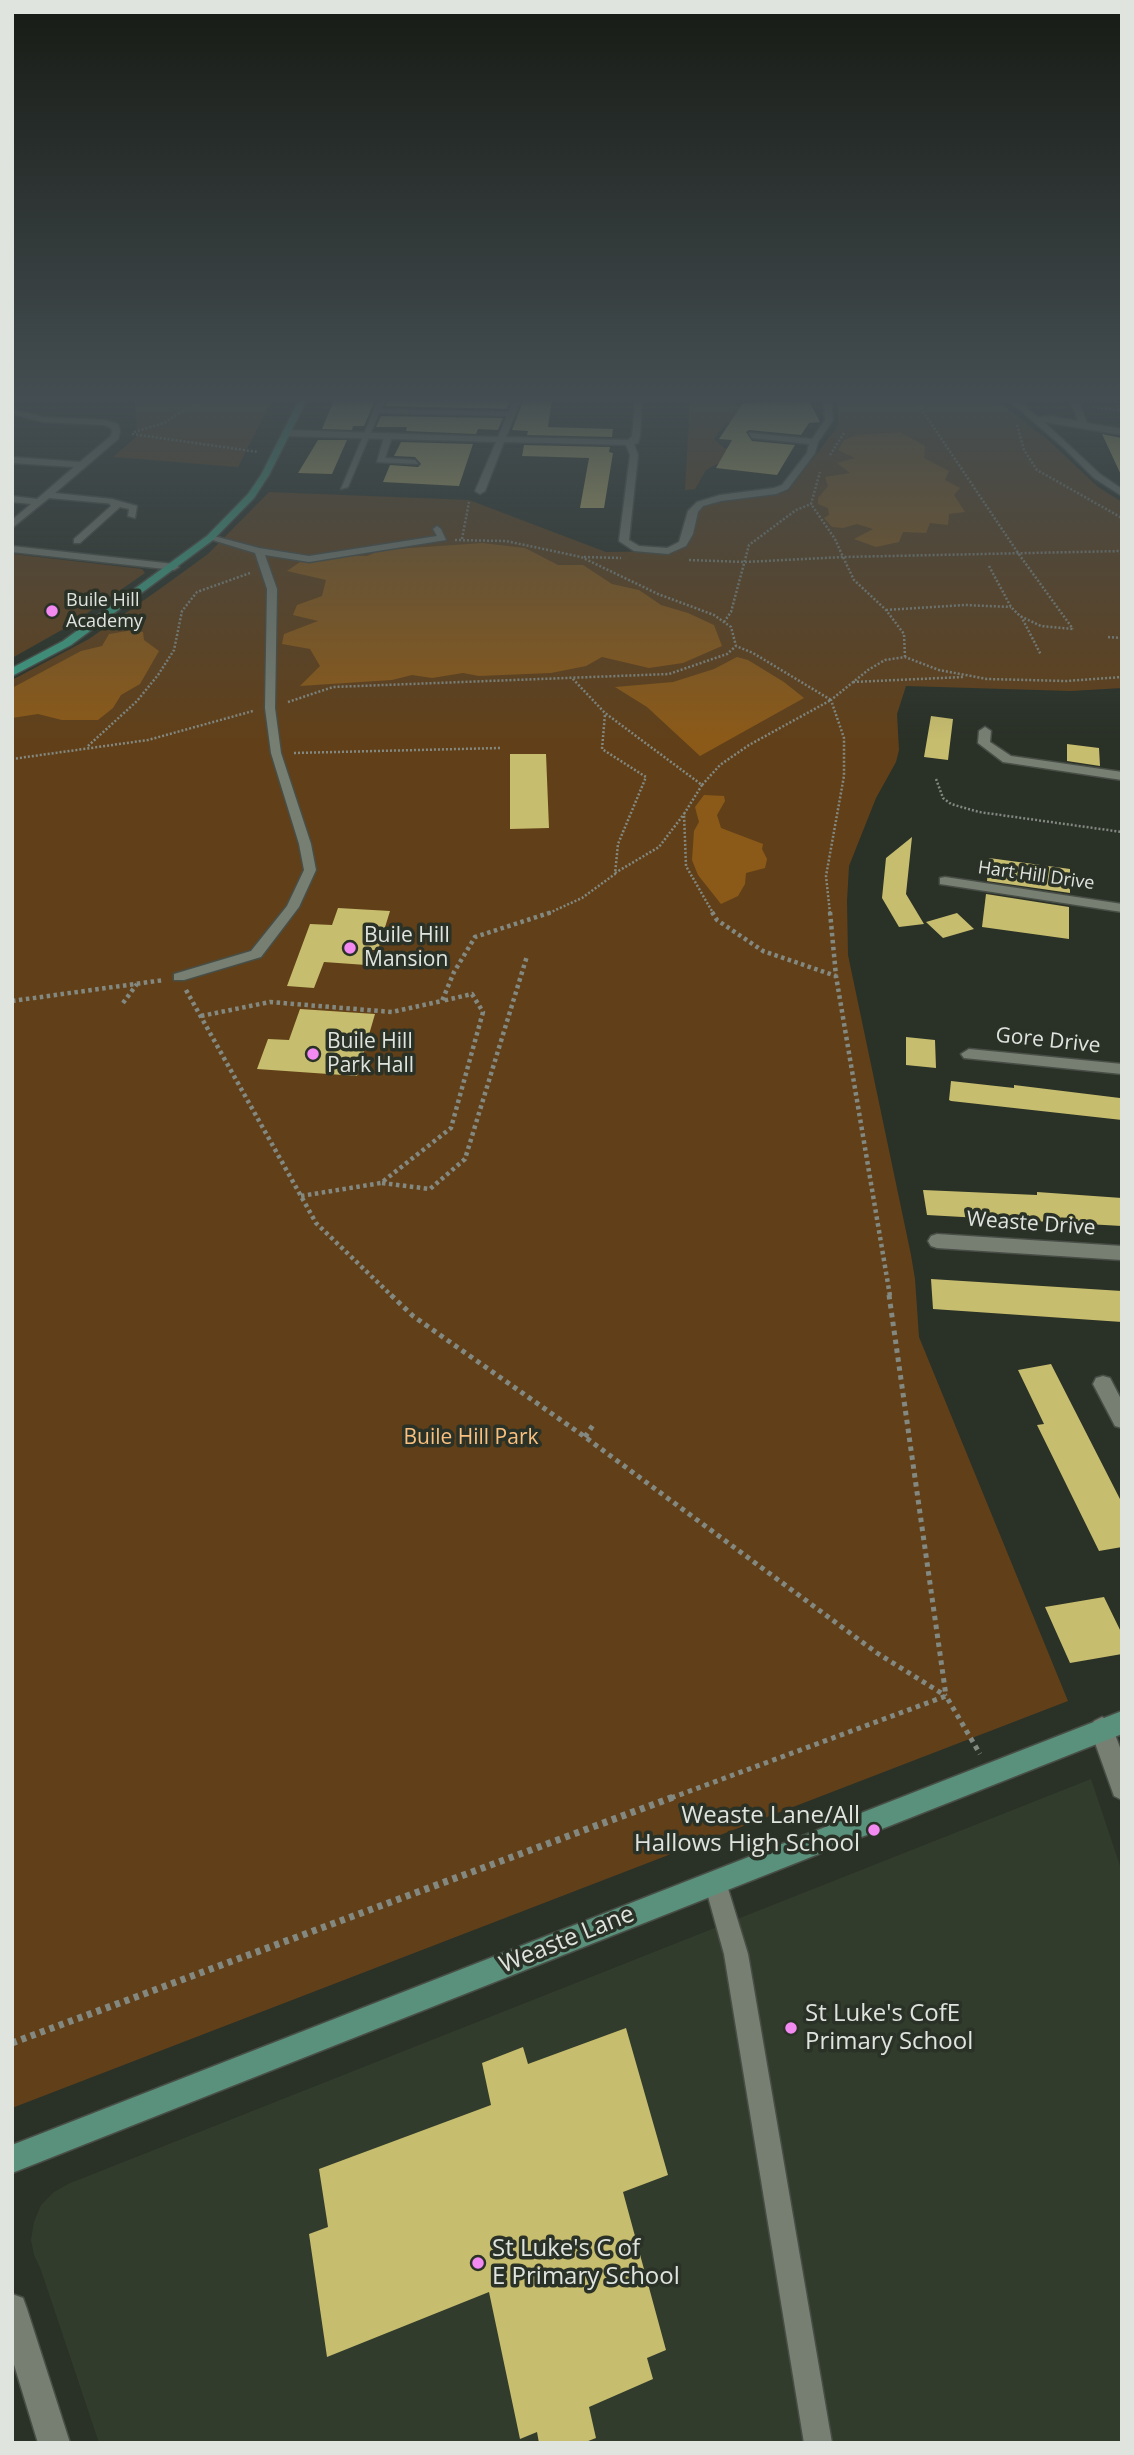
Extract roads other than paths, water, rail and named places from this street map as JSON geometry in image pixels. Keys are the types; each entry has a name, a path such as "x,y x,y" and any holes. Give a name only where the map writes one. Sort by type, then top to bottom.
{"main road":[{"path":"12,673 67,643 174,567 210,538 235,513"},
{"name":"Weaste Lane","path":"12,2159 1112,1726"}],"street":[{"path":"12,525 27,513"},
{"path":"627,513 624,541 638,549 658,551 674,549 683,544 693,513"},
{"path":"12,549 174,567"},
{"path":"985,731 984,743 1007,759 1122,776"},
{"name":"Hart Hill Drive","path":"945,881 1122,908"},
{"name":"Gore Drive","path":"969,1054 1122,1069"},
{"name":"Weaste Drive","path":"937,1241 1122,1253"},
{"path":"1103,1384 1122,1420"},
{"path":"1112,1726 1122,1788"},
{"path":"12,2309 54,2443"}],"lane":[{"path":"77,541 109,513"},
{"path":"210,538 258,551 310,559 443,538 438,529"},
{"path":"179,977 256,954 293,907 310,870 305,844 275,753 270,708 272,589 258,551"},
{"path":"715,1882 736,1954 818,2443"}],"place":[{"name":"Buile Hill Academy","path":"52,611"},
{"name":"Buile Hill Mansion","path":"350,948"},
{"name":"Buile Hill Park Hall","path":"313,1054"},
{"name":"Weaste Lane/All Hallows High School","path":"874,1830"},
{"name":"St Luke's CofE Primary School","path":"791,2028"},
{"name":"St Luke's C of E Primary School","path":"478,2263"}],"park label":[{"name":"Buile Hill Park","path":"471,1438"}]}
